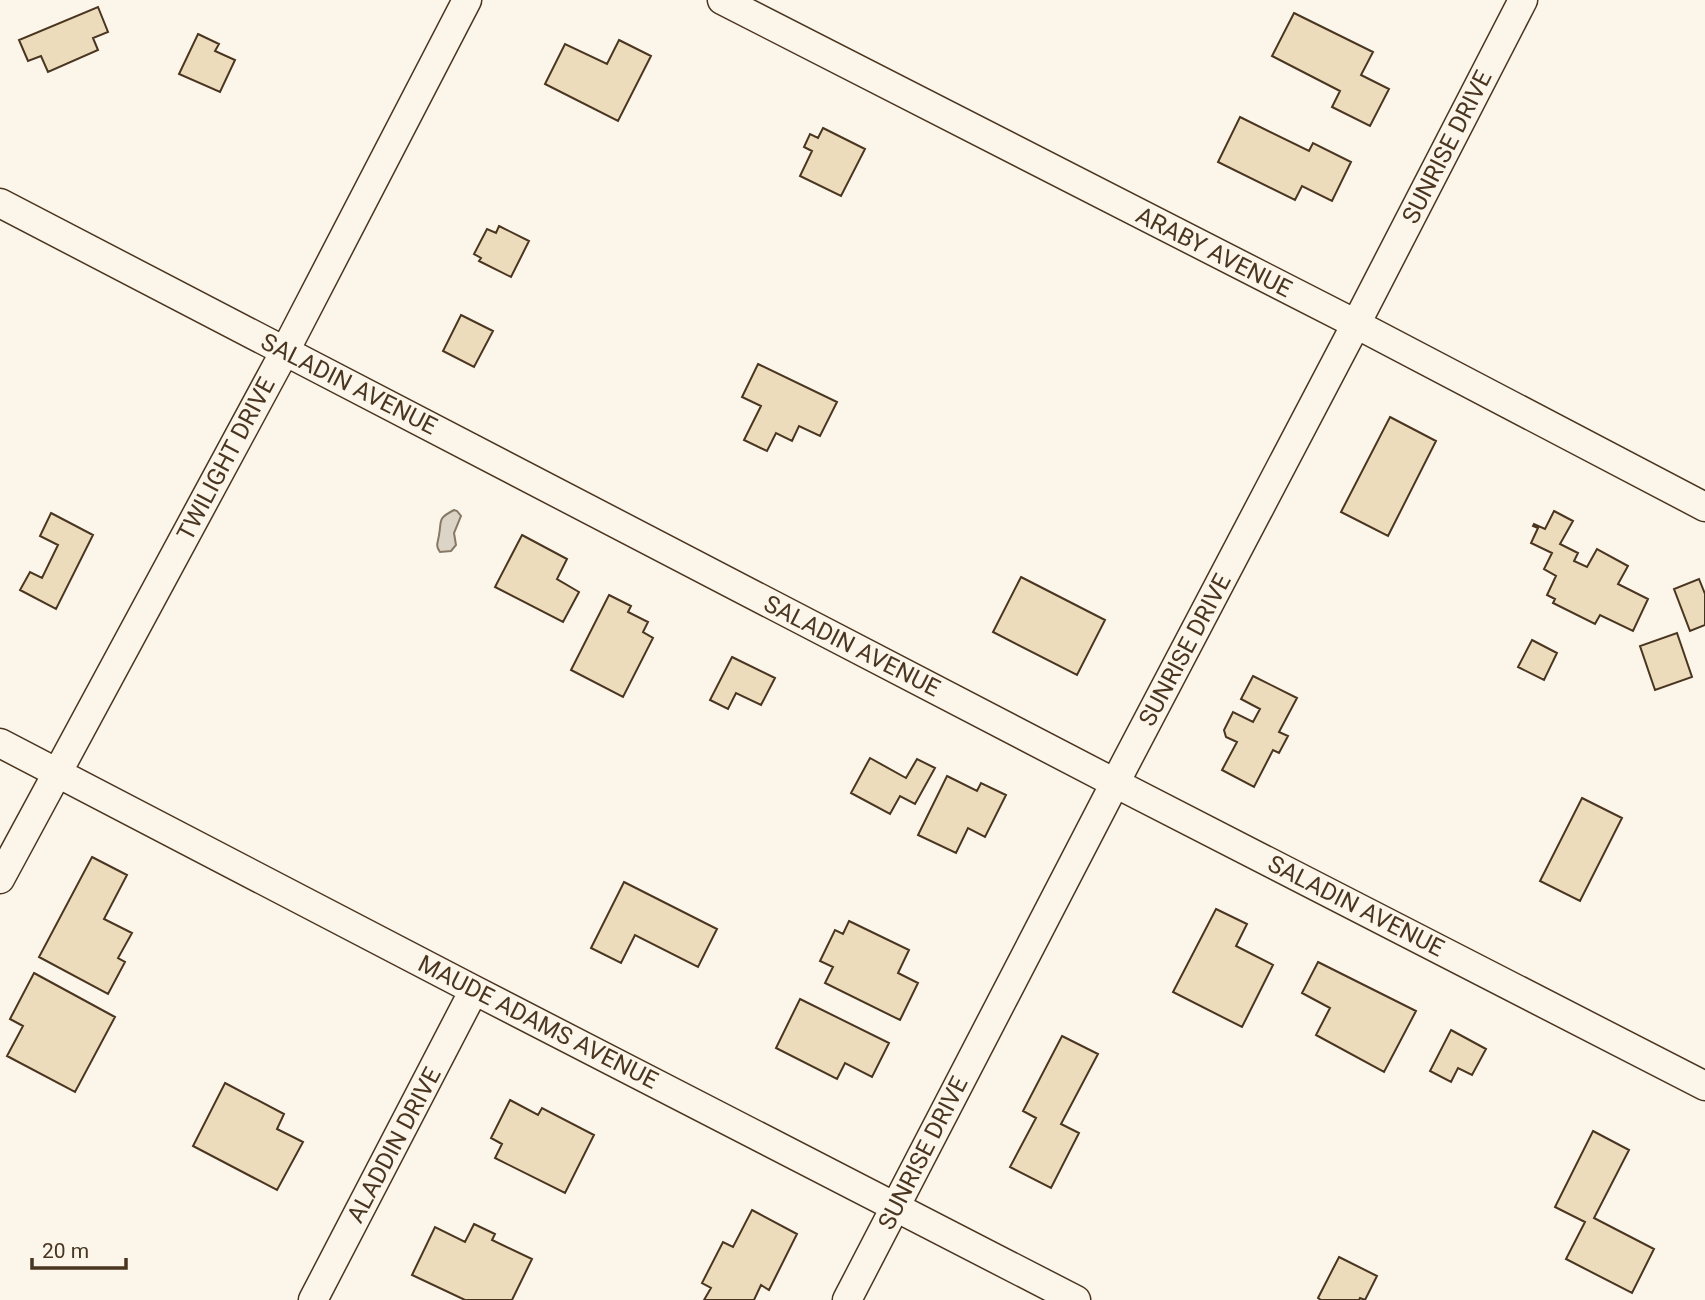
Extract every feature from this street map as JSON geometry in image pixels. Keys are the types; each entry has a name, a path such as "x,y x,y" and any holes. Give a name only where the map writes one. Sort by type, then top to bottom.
{"street":[{"name":"TWILIGHT DRIVE","path":"0,879 285,351 467,0"},
{"name":"ARABY AVENUE","path":"722,0 1356,324 1705,507"},
{"name":"SUNRISE DRIVE","path":"847,1300 1523,0"},
{"name":"SALADIN AVENUE","path":"0,203 1705,1086"},
{"name":"MAUDE ADAMS AVENUE","path":"0,743 1076,1300"},
{"name":"ALADDIN DRIVE","path":"313,1300 474,990"}],"shaded area":[{"path":"454,510 461,516 454,533 456,545 451,551 440,552 437,544 441,520"}],"building":[{"path":"98,7 108,32 93,38 98,50 48,72 41,56 28,61 19,40"},
{"path":"1294,13 1373,52 1361,75 1389,89 1370,126 1332,107 1340,91 1272,56"},
{"path":"198,34 219,44 215,51 235,60 220,92 179,74"},
{"path":"619,40 651,56 618,121 545,84 565,44 607,64"},
{"path":"1240,117 1309,151 1313,143 1351,162 1332,201 1302,186 1295,200 1218,162"},
{"path":"823,128 865,149 841,196 800,176 812,151 804,147 810,134 818,138"},
{"path":"499,226 529,241 511,277 479,261 481,258 474,254 487,229 496,233"},
{"path":"461,315 493,331 474,367 443,351"},
{"path":"758,364 837,402 820,436 799,426 792,441 776,433 767,451 744,440 761,406 742,397"},
{"path":"1390,417 1436,441 1388,536 1341,512"},
{"path":"1554,511 1573,521 1560,544 1578,553 1574,561 1587,567 1597,549 1628,566 1618,584 1648,599 1633,631 1600,615 1595,624 1553,603 1555,599 1547,595 1556,576 1544,569 1552,553 1531,543 1538,528 1533,526 1534,524 1545,529"},
{"path":"51,513 93,535 56,609 20,590 30,572 42,578 58,545 40,536"},
{"path":"522,535 567,559 557,579 579,592 563,622 495,587"},
{"path":"1021,577 1105,620 1077,675 993,632"},
{"path":"1699,579 1705,594 1705,625 1690,631 1674,589"},
{"path":"609,595 631,606 628,612 648,622 643,632 653,638 623,697 571,670"},
{"path":"1677,633 1692,677 1655,690 1640,646"},
{"path":"1532,640 1557,653 1544,680 1518,667"},
{"path":"732,657 775,678 761,705 736,693 728,709 710,700"},
{"path":"1253,676 1297,698 1279,732 1288,736 1279,753 1273,750 1254,787 1222,770 1237,742 1226,737 1224,730 1233,712 1253,722 1260,709 1241,699"},
{"path":"870,758 906,778 917,759 935,768 915,804 900,796 890,814 851,793"},
{"path":"947,776 977,791 981,783 1006,795 985,837 968,828 956,853 918,835"},
{"path":"1582,798 1622,818 1580,901 1540,881"},
{"path":"92,857 127,875 104,919 132,933 118,958 125,962 108,994 39,957"},
{"path":"624,882 717,929 698,967 635,935 621,963 591,948"},
{"path":"1216,909 1247,924 1236,946 1273,965 1242,1027 1173,992"},
{"path":"849,921 909,950 898,973 918,983 900,1020 825,983 833,967 820,961 835,930 843,934"},
{"path":"1318,962 1416,1011 1384,1072 1316,1035 1330,1008 1302,993"},
{"path":"34,973 115,1017 75,1092 7,1056 23,1026 10,1019"},
{"path":"800,999 889,1043 872,1077 845,1063 837,1079 776,1048"},
{"path":"1451,1030 1486,1049 1472,1075 1458,1068 1451,1082 1430,1071"},
{"path":"1062,1036 1098,1054 1061,1124 1079,1133 1051,1188 1010,1167 1036,1118 1023,1111"},
{"path":"225,1083 284,1114 277,1129 303,1142 277,1190 193,1146"},
{"path":"510,1100 538,1115 542,1108 594,1135 565,1193 495,1158 502,1144 491,1138"},
{"path":"1593,1131 1629,1150 1594,1218 1654,1249 1632,1293 1566,1259 1585,1222 1555,1207"},
{"path":"752,1210 797,1234 769,1290 761,1285 754,1300 704,1300 711,1288 702,1283 723,1242 733,1247"},
{"path":"474,1224 495,1234 492,1240 532,1259 512,1300 465,1300 412,1275 435,1227 465,1242"},
{"path":"1339,1257 1377,1276 1365,1300 1318,1298"}]}
